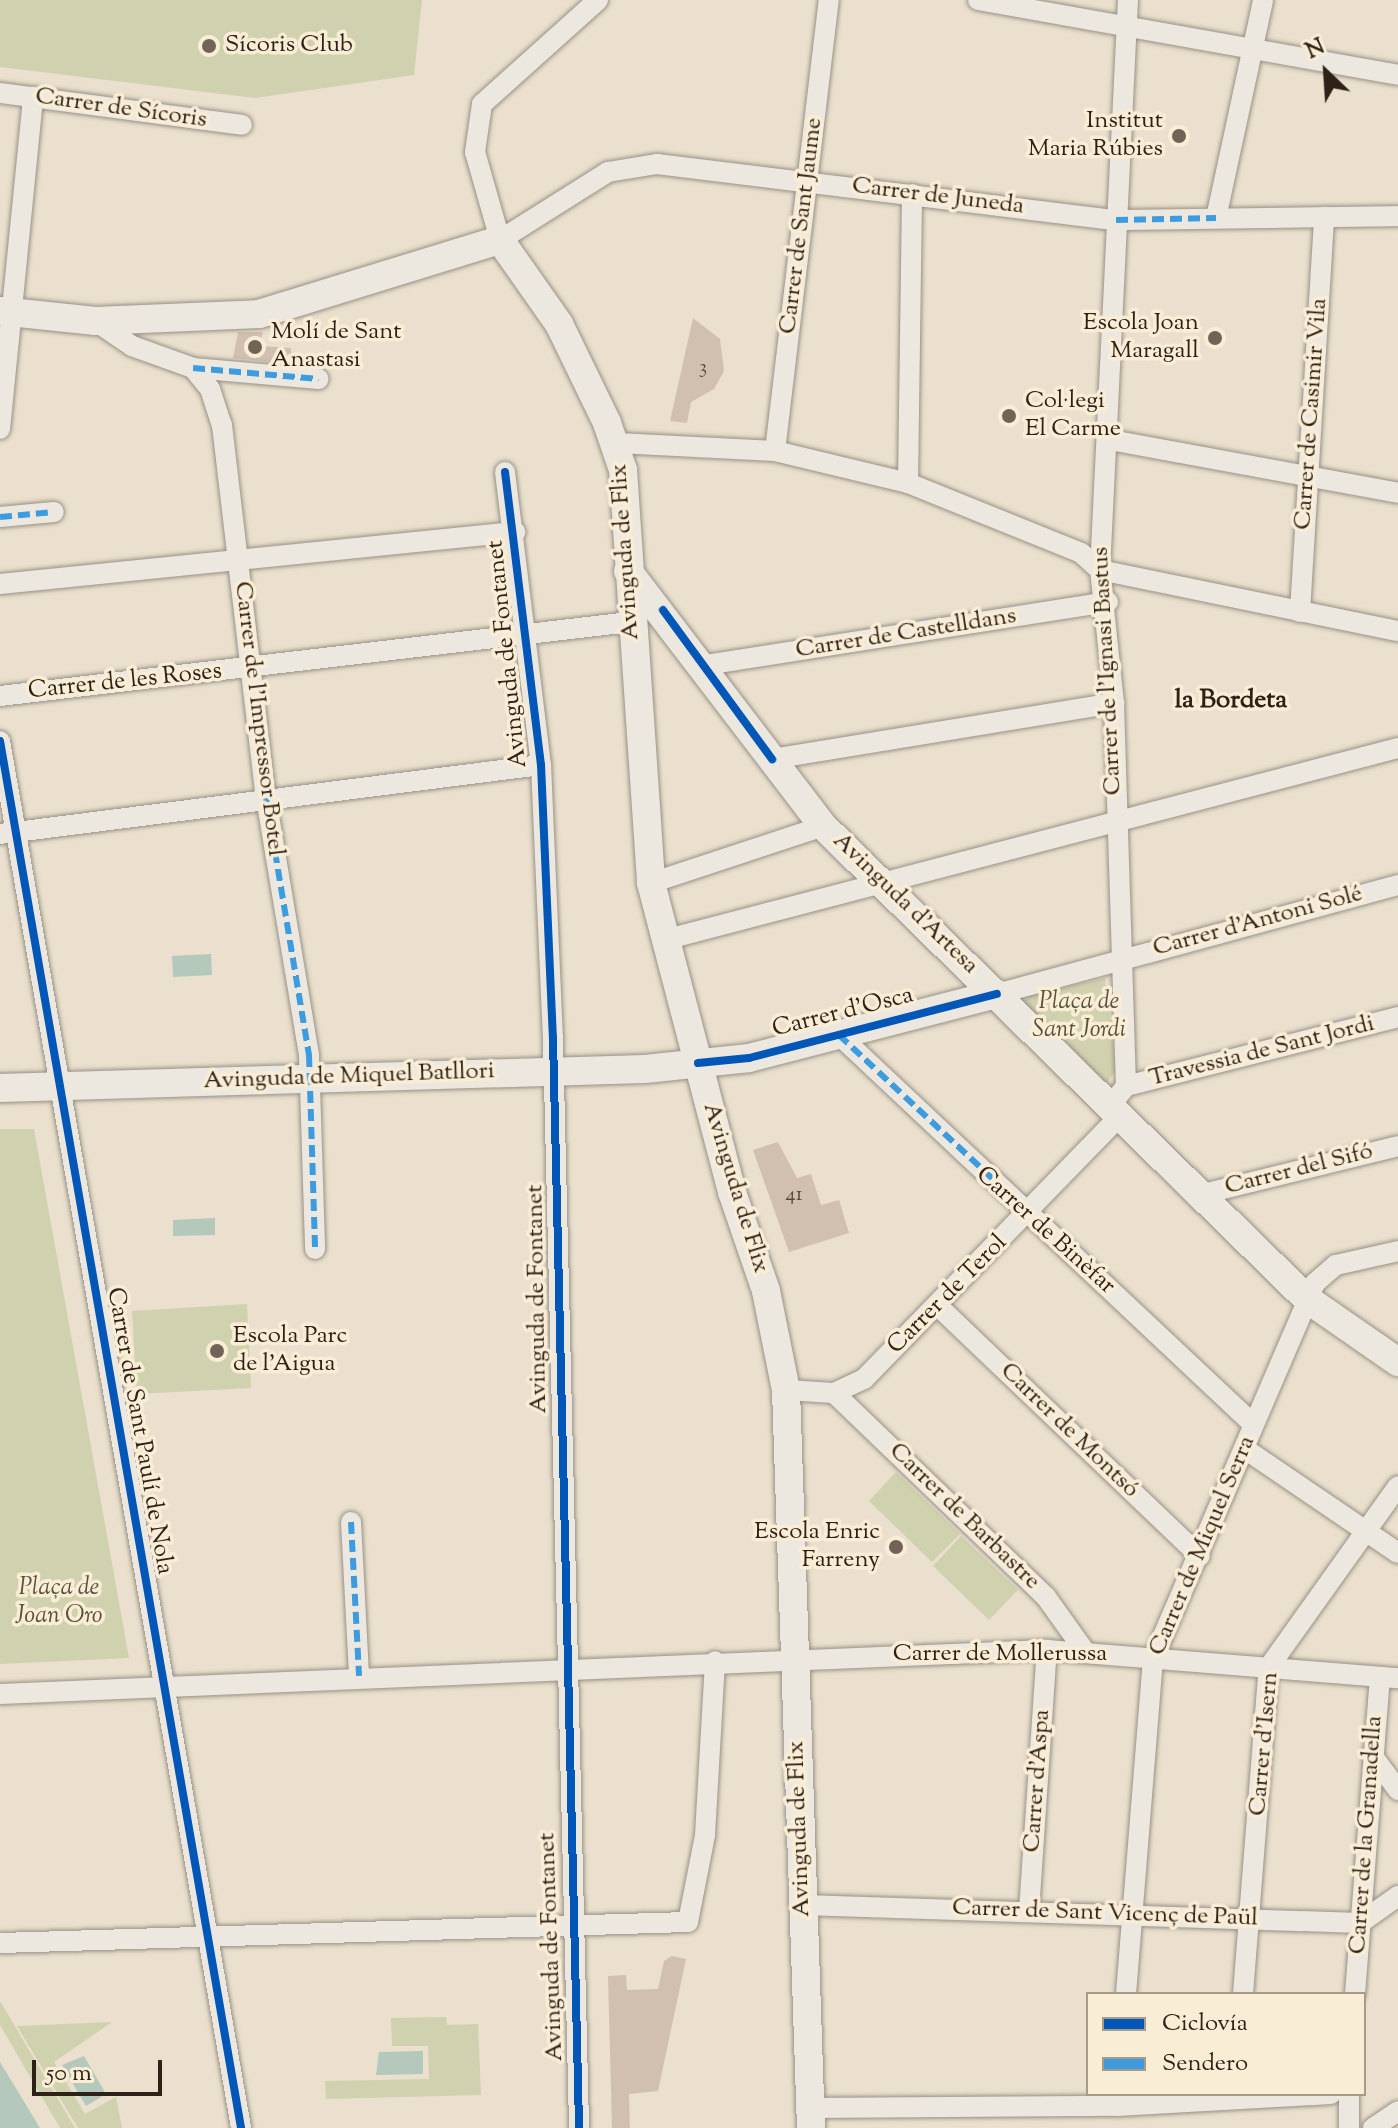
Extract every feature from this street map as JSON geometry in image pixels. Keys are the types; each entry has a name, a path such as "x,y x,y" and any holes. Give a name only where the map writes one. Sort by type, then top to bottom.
{"main road":[{"path":"5,312 95,321 259,314 500,240"},
{"name":"Avinguda de Flix","path":"500,240 559,324 617,443 651,883 698,1063 766,1291 786,1390 811,2118"},
{"path":"455,256 501,265 524,278"},
{"name":"Avinguda d'Artesa","path":"628,571 705,665 823,826 886,883 997,994 1118,1102 1199,1195 1307,1299 1398,1362"},
{"name":"Carrer d'Osca","path":"698,1063 839,1035 997,994"},
{"name":"Avinguda de Miquel Batllori","path":"0,1088 555,1071 698,1063"}],"street":[{"path":"500,240 475,152 482,104 598,0"},
{"name":"Carrer de Sant Jaume","path":"775,451 829,0"},
{"path":"978,0 1398,75"},
{"name":"Carrer de l'Ignasi Bastus","path":"1118,959 1114,703 1108,602 1100,570 1110,440 1116,220 1128,0"},
{"path":"1216,218 1263,0"},
{"name":"Carrer de Sícoris","path":"0,93 242,125"},
{"path":"0,429 5,312 33,97"},
{"name":"Carrer de Juneda","path":"500,240 544,209 631,165 683,164 1116,220 1398,216"},
{"path":"908,483 912,194"},
{"name":"Carrer de Casimir Vila","path":"1300,612 1324,217"},
{"path":"95,321 132,346 193,368 319,379"},
{"name":"Carrer de l'Impressor Botel","path":"193,368 220,412 266,798 310,1078 315,1249"},
{"path":"1110,440 1398,493"},
{"path":"617,443 775,451 908,483 1081,553 1100,570 1398,631"},
{"name":"Avinguda de Fontanet","path":"505,472 515,532 541,765 555,1071 563,1666 579,2128"},
{"path":"0,517 54,512"},
{"path":"0,584 515,532"},
{"name":"Carrer de Castelldans","path":"705,665 1108,602"},
{"name":"Carrer de les Roses","path":"0,696 630,622"},
{"path":"772,759 1114,703"},
{"name":"Carrer de Sant Paulí de Nola","path":"0,741 5,833 59,1086 241,2128"},
{"path":"664,940 1398,748"},
{"path":"5,833 541,765"},
{"path":"651,883 823,826"},
{"name":"Carrer d'Antoni Solé","path":"1118,959 1398,885"},
{"path":"997,994 1118,959 1118,1102"},
{"name":"Travessia de Sant Jordi","path":"1118,1102 1398,1017"},
{"name":"Carrer de Binèfar","path":"839,1035 1254,1425"},
{"name":"Carrer de Terol","path":"834,1393 864,1379 1030,1214 1118,1102"},
{"name":"Carrer del Sifó","path":"1199,1195 1398,1146"},
{"name":"Carrer de Miquel Serra","path":"1126,1992 1153,1659 1200,1556 1307,1299 1336,1265 1398,1251"},
{"name":"Carrer de Montsó","path":"938,1306 1200,1556"},
{"path":"786,1390 834,1393"},
{"name":"Carrer de Barbastre","path":"834,1393 1046,1597 1084,1650"},
{"path":"1245,1449 1398,1553"},
{"name":"Carrer d'Isern","path":"1243,1992 1252,1918 1269,1667 1398,1486"},
{"path":"351,1522 359,1676"},
{"name":"Carrer de Mollerussa","path":"0,1694 563,1666 1047,1650 1084,1650 1153,1659 1389,1677"},
{"name":"Carrer d'Aspa","path":"1029,1911 1047,1650"},
{"path":"0,1943 210,1939 688,1922 706,1822 715,1661"},
{"name":"Carrer de la Granadella","path":"1355,1992 1372,1755 1389,1677"},
{"path":"1372,1755 1398,1790"},
{"path":"1360,1923 1398,1896"},
{"name":"Carrer de Sant Vicenç de Paül","path":"803,1905 1132,1913 1360,1923"},
{"path":"811,2118 1118,2100 1265,2096"},
{"path":"1349,2096 1349,2128"},
{"path":"1116,2128 1118,2100"},
{"path":"1373,2128 1398,2111"}],"green space":[{"name":"Sícoris Club","path":"0,0 422,0 414,75 255,98 0,67"},
{"name":"Plaça de Sant Jordi","path":"1105,978 1116,1069 1106,1085 1023,1004 1028,996"},
{"name":"Plaça de Joan Oro","path":"0,1129 34,1129 129,1658 0,1664"},
{"path":"247,1304 251,1388 137,1394 132,1311"},
{"path":"896,1472 960,1534 932,1562 869,1501"},
{"path":"961,1536 1018,1590 989,1620 933,1566"},
{"path":"0,2001 75,2128 60,2128 0,2025"},
{"path":"446,2017 447,2025 478,2024 481,2095 326,2099 325,2081 429,2079 428,2046 392,2046 391,2018"},
{"path":"112,2022 54,2062 85,2114 116,2097 122,2128 78,2128 17,2026"}],"shaded area":[{"path":"211,954 212,975 173,977 172,956"},
{"path":"215,1218 215,1235 173,1236 173,1220"},
{"path":"423,2051 423,2074 376,2075 379,2052"},
{"path":"84,2056 106,2094 86,2106 62,2065"},
{"path":"0,2062 40,2128 0,2128"}],"building":[{"path":"693,318 720,339 724,371 714,389 691,402 687,423 670,421"},
{"name":"Molí de Sant Anastasi","path":"238,332 263,332 260,346 291,348 291,364 233,358"},
{"path":"778,1142 797,1178 811,1174 821,1205 839,1200 849,1233 789,1252 753,1150"},
{"path":"672,1956 686,1959 658,2091 629,2094 630,2128 612,2128 608,1976 626,1975 627,1990 658,1989 664,1961"}],"marked path":[{"path":"1116,220 1216,218"},
{"path":"193,368 319,379"},
{"path":"0,517 54,512"},
{"path":"266,798 309,1055 315,1249"},
{"path":"839,1035 1030,1214"},
{"path":"351,1522 359,1676"}],"cycle path":[{"path":"505,472 541,765 553,1038 579,2128"},
{"path":"663,610 772,759"},
{"path":"0,741 241,2128"},
{"path":"698,1063 749,1058 997,994"}],"place":[{"name":"Sícoris Club","path":"209,46"},
{"name":"Institut Maria Rúbies","path":"1179,136"},
{"name":"Escola Joan Maragall","path":"1215,338"},
{"name":"Molí de Sant Anastasi","path":"255,347"},
{"name":"Col·legi El Carme","path":"1009,416"},
{"name":"Escola Parc de l'Aigua","path":"217,1351"},
{"name":"Escola Enric Farreny","path":"896,1547"}],"district":[{"name":"la Bordeta","path":"1231,701"}]}
